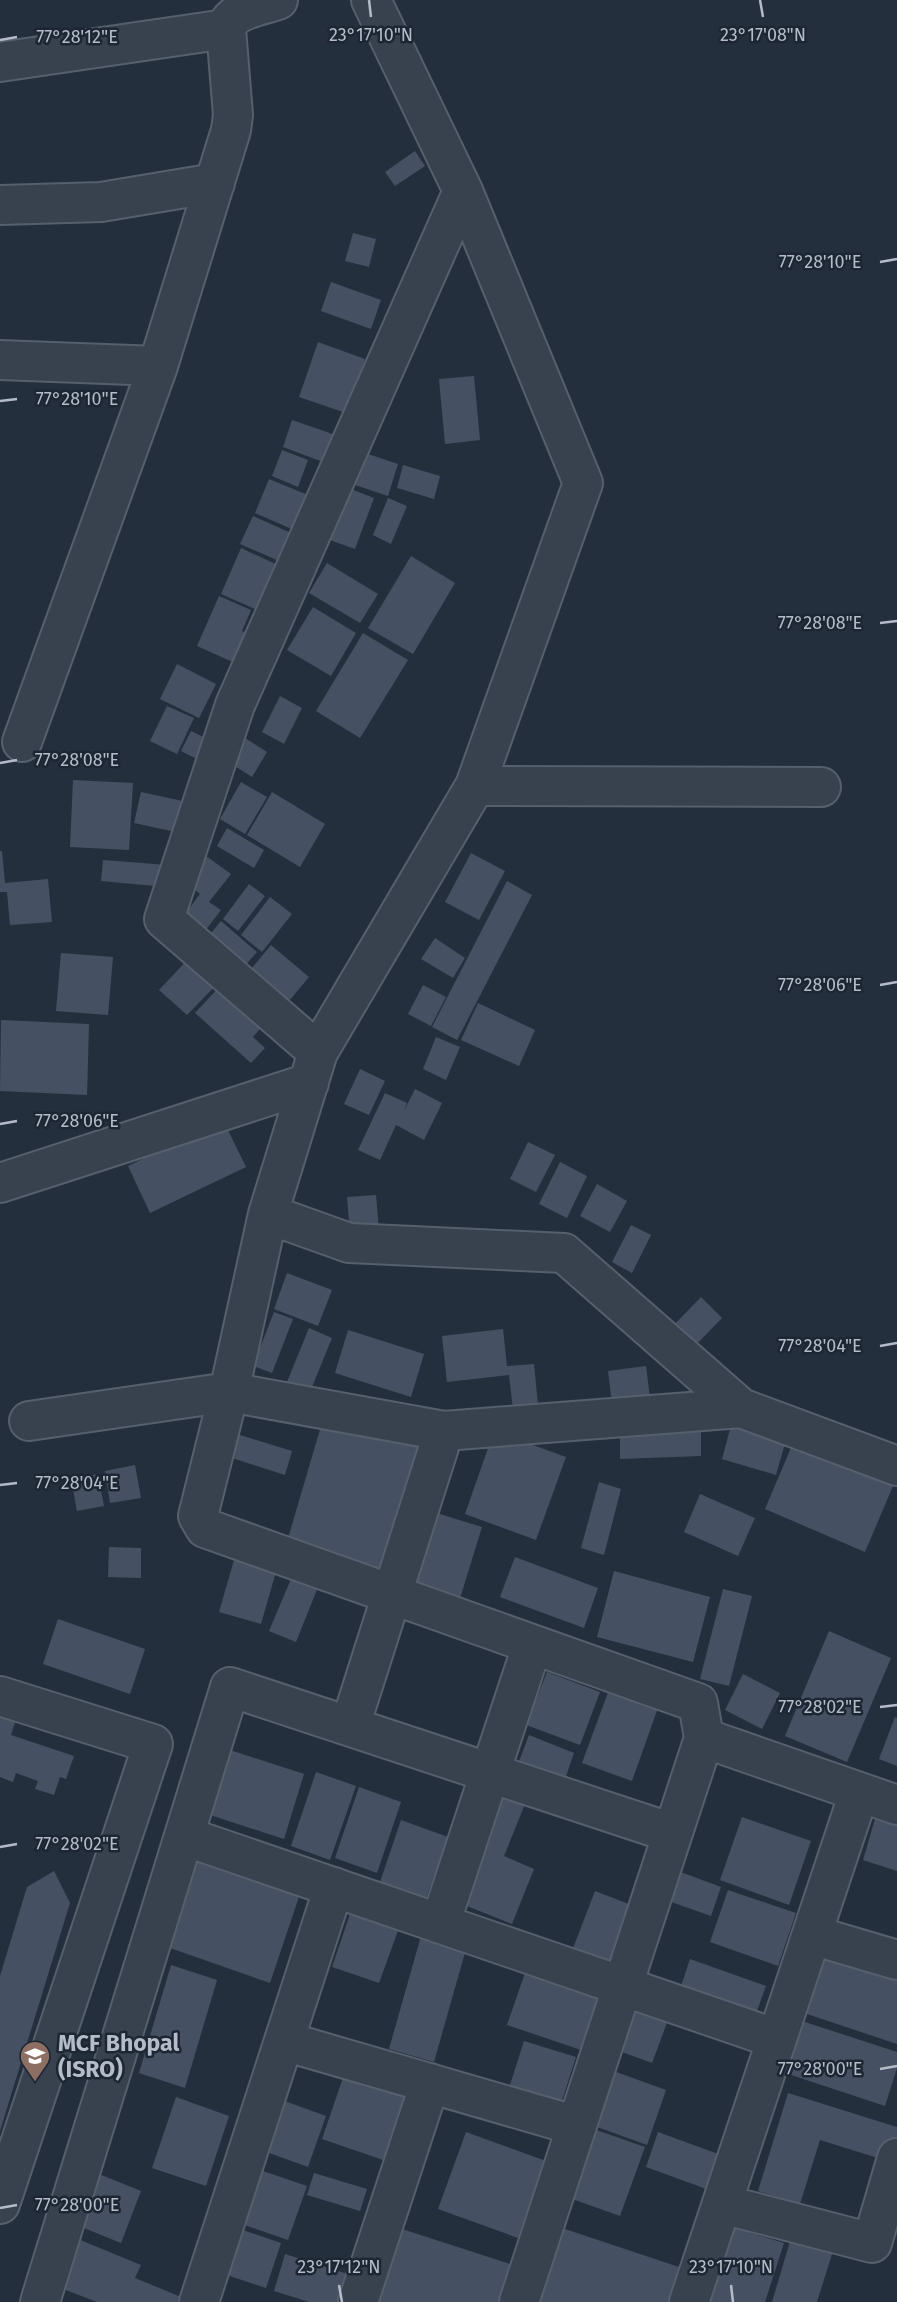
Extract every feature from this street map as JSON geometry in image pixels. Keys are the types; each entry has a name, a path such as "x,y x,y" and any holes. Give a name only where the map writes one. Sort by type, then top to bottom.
{"street":[{"path":"22,742 158,366 231,130 233,115 226,29 228,22 238,13 278,0"},
{"path":"371,0 463,191 583,483 475,786 313,1068 268,1214 229,1392 198,1516 205,1528 698,1703 704,1738 519,2302"},
{"path":"0,62 226,29"},
{"path":"0,205 101,202 215,183"},
{"path":"313,1068 164,919 235,705 463,191"},
{"path":"0,360 158,366"},
{"path":"475,786 821,787"},
{"path":"0,1183 313,1068"},
{"path":"268,1214 349,1243 564,1253 741,1408 897,1466"},
{"path":"29,1421 229,1392 444,1430 741,1408"},
{"path":"350,1726 444,1430"},
{"path":"440,1924 532,1646"},
{"path":"40,2302 230,1687 673,1833"},
{"path":"0,1696 153,1744 0,2204"},
{"path":"704,1738 897,1805"},
{"path":"690,2302 859,1793"},
{"path":"184,1836 777,2039"},
{"path":"199,2302 334,1887"},
{"path":"812,1936 897,1960"},
{"path":"284,2041 576,2126"},
{"path":"358,2302 430,2083"},
{"path":"722,2204 872,2243 897,2158"}],"building":[{"path":"415,151 425,166 395,186 385,172"},
{"path":"353,233 376,239 369,267 345,261"},
{"path":"331,282 381,300 371,329 321,311"},
{"path":"318,342 365,359 346,413 299,397"},
{"path":"474,376 480,440 445,444 439,379"},
{"path":"292,420 341,437 331,465 283,447"},
{"path":"282,450 308,460 298,487 272,476"},
{"path":"359,451 398,464 388,496 349,483"},
{"path":"403,465 440,476 434,499 397,488"},
{"path":"269,479 308,495 294,530 255,513"},
{"path":"346,487 374,498 355,549 327,539"},
{"path":"388,498 407,506 391,544 373,535"},
{"path":"253,516 307,540 295,568 240,544"},
{"path":"241,548 286,569 266,614 221,594"},
{"path":"411,556 455,583 413,654 368,628"},
{"path":"327,563 378,594 360,623 309,593"},
{"path":"219,596 251,610 242,631 260,640 246,668 197,646"},
{"path":"313,607 356,633 331,676 287,650"},
{"path":"363,633 408,660 360,738 316,711"},
{"path":"177,664 216,684 199,718 160,699"},
{"path":"280,696 302,708 284,744 262,732"},
{"path":"167,706 194,718 177,754 150,741"},
{"path":"191,731 209,740 199,760 181,751"},
{"path":"239,734 267,752 252,777 224,759"},
{"path":"73,780 133,783 129,850 70,847"},
{"path":"241,782 267,797 245,834 220,819"},
{"path":"141,792 187,802 180,833 134,823"},
{"path":"272,792 325,824 300,867 247,835"},
{"path":"227,828 264,850 254,868 217,846"},
{"path":"0,851 5,883 48,879 52,922 10,925 7,892 0,892"},
{"path":"471,853 505,871 479,920 445,902"},
{"path":"206,856 231,874 209,902 221,910 202,935 181,919 200,894 185,882"},
{"path":"103,860 168,865 166,887 101,881"},
{"path":"507,881 532,895 457,1040 432,1027"},
{"path":"249,884 265,896 238,931 223,919"},
{"path":"270,897 292,914 262,952 241,935"},
{"path":"221,921 257,952 241,970 206,939"},
{"path":"435,938 465,958 453,978 421,959"},
{"path":"271,945 309,977 280,1012 242,980"},
{"path":"61,953 113,957 108,1015 56,1011"},
{"path":"192,955 219,982 187,1015 159,990"},
{"path":"222,984 265,1023 253,1037 265,1048 251,1063 195,1013"},
{"path":"423,985 446,997 431,1026 408,1014"},
{"path":"478,1003 535,1030 519,1066 461,1040"},
{"path":"1,1020 89,1024 87,1095 0,1091"},
{"path":"436,1037 460,1047 446,1080 423,1069"},
{"path":"360,1069 385,1081 369,1115 344,1104"},
{"path":"415,1089 442,1103 424,1140 396,1125 380,1160 358,1150 385,1093 407,1103 404,1111"},
{"path":"223,1120 246,1167 150,1213 128,1166"},
{"path":"528,1142 555,1155 536,1192 510,1179"},
{"path":"560,1162 587,1176 567,1218 539,1204"},
{"path":"597,1184 627,1201 610,1232 580,1216"},
{"path":"376,1195 379,1231 350,1233 347,1197"},
{"path":"631,1225 651,1235 632,1273 612,1262"},
{"path":"287,1273 332,1290 318,1326 274,1309"},
{"path":"701,1297 722,1318 693,1348 672,1327"},
{"path":"274,1312 293,1319 272,1373 253,1366"},
{"path":"309,1328 332,1338 310,1392 287,1382"},
{"path":"503,1329 507,1366 534,1364 539,1415 514,1418 509,1375 447,1382 442,1336"},
{"path":"348,1330 424,1354 411,1397 335,1373"},
{"path":"646,1366 651,1406 613,1411 608,1371"},
{"path":"324,1416 429,1447 392,1576 286,1545"},
{"path":"733,1418 788,1433 776,1475 722,1459"},
{"path":"701,1426 701,1456 620,1459 620,1429"},
{"path":"227,1431 292,1451 285,1475 220,1454"},
{"path":"494,1431 566,1457 536,1540 465,1514"},
{"path":"796,1436 896,1479 865,1552 765,1509"},
{"path":"135,1465 141,1498 110,1503 105,1471"},
{"path":"98,1474 104,1506 77,1511 71,1479"},
{"path":"599,1482 621,1489 604,1555 581,1548"},
{"path":"700,1494 755,1518 738,1556 684,1532"},
{"path":"430,1511 482,1527 458,1605 406,1589"},
{"path":"238,1546 280,1558 261,1624 219,1612"},
{"path":"109,1547 141,1548 141,1578 108,1577"},
{"path":"515,1557 598,1588 584,1628 500,1597"},
{"path":"296,1567 322,1577 296,1642 269,1631"},
{"path":"614,1571 710,1597 693,1662 597,1637"},
{"path":"723,1589 752,1596 729,1686 700,1679"},
{"path":"58,1619 145,1649 130,1694 43,1664"},
{"path":"829,1631 891,1658 847,1762 785,1736"},
{"path":"547,1672 600,1692 580,1745 526,1725"},
{"path":"743,1674 780,1693 762,1729 725,1710"},
{"path":"610,1687 659,1705 632,1781 582,1763"},
{"path":"0,1704 19,1710 11,1735 74,1756 66,1779 60,1777 54,1795 35,1789 38,1781 16,1773 13,1782 0,1777"},
{"path":"895,1717 897,1718 897,1766 879,1759"},
{"path":"529,1735 574,1753 564,1782 518,1764"},
{"path":"224,1748 304,1774 284,1839 204,1813"},
{"path":"316,1772 356,1786 330,1860 291,1846"},
{"path":"359,1787 401,1802 377,1873 335,1858"},
{"path":"501,1794 525,1804 504,1856 534,1869 512,1924 457,1902"},
{"path":"877,1812 897,1818 897,1871 863,1860"},
{"path":"742,1817 811,1841 789,1905 720,1880"},
{"path":"401,1820 448,1837 426,1898 380,1882"},
{"path":"200,1849 303,1885 270,1983 167,1947"},
{"path":"667,1867 721,1887 711,1916 657,1897"},
{"path":"54,1871 70,1903 0,2131 0,1976 27,1887"},
{"path":"728,1890 796,1913 778,1966 710,1942"},
{"path":"595,1891 634,1906 610,1971 570,1956"},
{"path":"351,1911 399,1928 379,1983 332,1967"},
{"path":"421,1936 466,1949 434,2062 389,2049"},
{"path":"815,1948 897,1976 897,2044 795,2010"},
{"path":"690,1959 766,1986 754,2019 679,1992"},
{"path":"171,1965 217,1980 185,2088 139,2073"},
{"path":"525,1973 605,1999 587,2052 507,2025"},
{"path":"626,2005 668,2020 652,2063 611,2048"},
{"path":"799,2020 897,2052 897,2068 885,2106 782,2072"},
{"path":"524,2041 576,2057 560,2107 508,2091"},
{"path":"347,2066 415,2090 389,2162 322,2139"},
{"path":"605,2068 666,2090 647,2145 586,2123"},
{"path":"788,2093 897,2127 897,2153 894,2163 820,2140 800,2204 758,2191"},
{"path":"176,2097 229,2116 206,2186 152,2168"},
{"path":"279,2099 326,2116 308,2167 261,2150"},
{"path":"585,2126 645,2147 620,2216 561,2195"},
{"path":"466,2132 546,2161 518,2238 438,2209"},
{"path":"658,2132 721,2155 709,2190 646,2167"},
{"path":"254,2168 307,2186 288,2240 236,2222"},
{"path":"94,2172 141,2191 121,2243 74,2224"},
{"path":"314,2173 367,2189 360,2211 307,2195"},
{"path":"231,2226 281,2243 266,2288 215,2271"},
{"path":"559,2227 682,2268 670,2302 535,2302"},
{"path":"731,2227 784,2243 765,2302 708,2302"},
{"path":"399,2228 519,2267 508,2302 376,2302"},
{"path":"73,2237 141,2265 135,2278 186,2299 184,2302 97,2302 53,2285"},
{"path":"791,2238 833,2251 817,2302 772,2302"},
{"path":"285,2254 357,2277 349,2302 309,2302 274,2291"}],"place":[{"name":"MCF Bhopal (ISRO)","path":"35,2083"}]}
